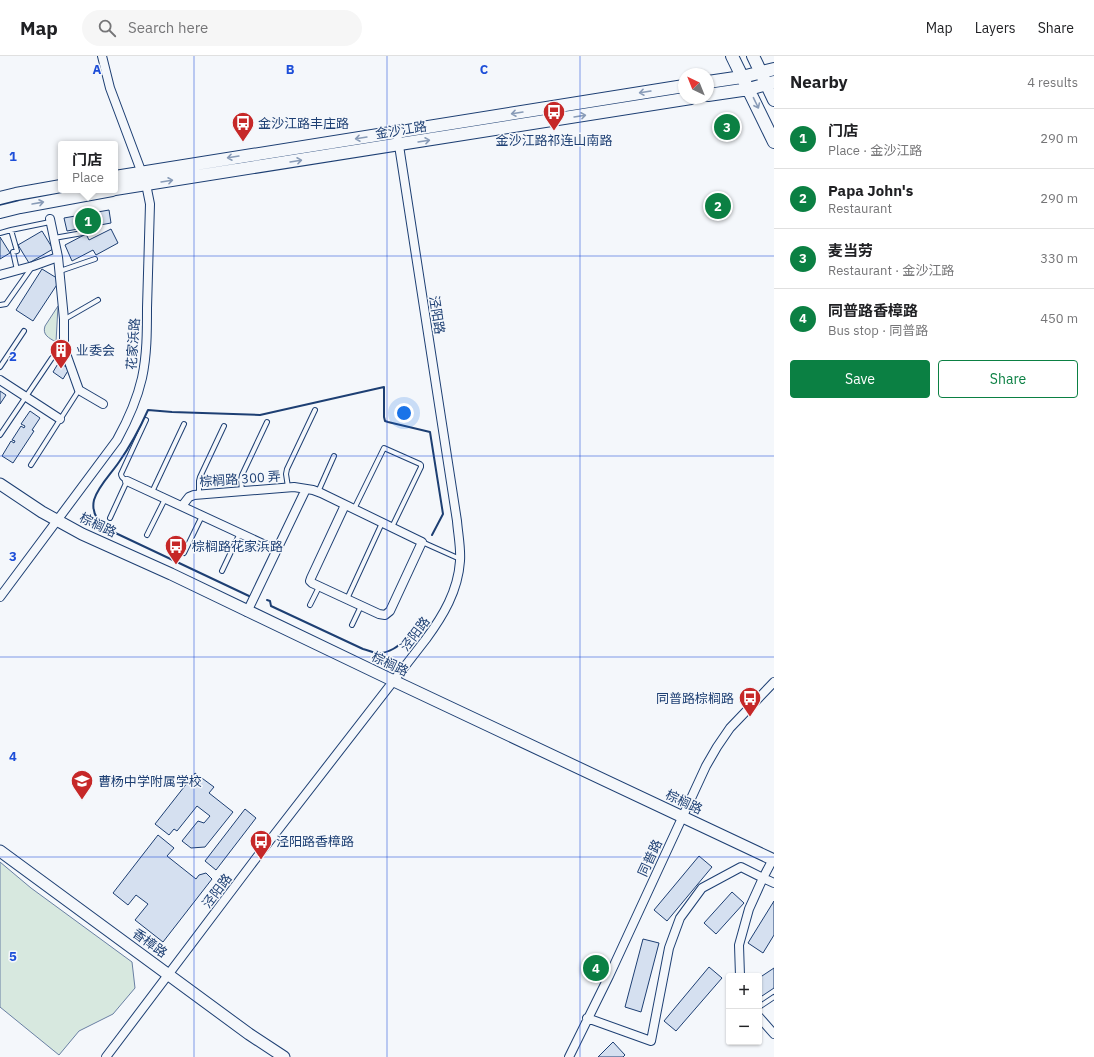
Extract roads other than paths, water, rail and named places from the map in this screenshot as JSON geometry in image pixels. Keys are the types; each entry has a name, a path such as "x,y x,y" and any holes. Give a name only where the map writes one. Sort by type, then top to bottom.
{"main road":[{"path":"732,56 774,142"},
{"path":"753,56 761,72 770,83 774,100"},
{"path":"714,81 742,77 774,69"},
{"path":"714,94 749,89 770,83"},
{"name":"金沙江路","path":"118,176 678,87"},
{"name":"金沙江路","path":"118,189 678,100"},
{"path":"0,198 58,187"},
{"name":"金沙江路","path":"0,212 97,193"}],"street":[{"name":"花家浜路","path":"0,597 117,440 129,417 141,384 146,356 150,204 146,184 110,88 102,56"},
{"name":"泾阳路","path":"106,1057 262,851 440,621 455,587 459,572 460,560 457,521 397,132"},
{"path":"51,220 60,271 64,319 64,348 79,390 103,404"},
{"path":"0,275 58,257"},
{"path":"0,380 60,419"},
{"path":"127,480 276,550"},
{"name":"棕榈路","path":"0,484 57,521 82,534 171,574 247,612 774,860"},
{"name":"棕榈路 300 弄","path":"182,506 189,497 199,495 294,487 318,492 422,542"},
{"path":"247,612 306,489"},
{"path":"345,504 311,578 310,581 312,583 379,614 385,615 390,611 422,542"},
{"name":"同普路","path":"569,1057 609,976 706,766 717,746 730,728 774,682"},
{"name":"香樟路","path":"0,851 250,1034 284,1057"},
{"path":"740,973 739,945 749,909 763,878 774,860"},
{"path":"587,1018 651,1041 670,948 680,918 702,888 741,867 774,883"},
{"path":"762,1020 774,1034"}],"lane":[{"path":"0,233 51,220"},
{"path":"11,230 17,251 13,252 17,270"},
{"path":"54,238 94,231"},
{"path":"60,271 95,259"},
{"path":"0,305 6,304 33,266"},
{"path":"64,319 98,300"},
{"path":"0,367 24,331"},
{"path":"0,435 52,358 64,348"},
{"path":"31,465 79,390"},
{"path":"288,488 286,474 287,469 315,410"},
{"path":"110,518 127,480 122,478 121,474 146,420"},
{"path":"242,491 242,475 267,422"},
{"path":"152,492 184,424"},
{"path":"199,495 200,477 224,426"},
{"path":"354,509 384,448 413,460 420,464 421,467 392,527"},
{"path":"318,492 334,456"},
{"path":"147,535 165,498"},
{"path":"184,553 202,516"},
{"path":"346,599 383,522"},
{"path":"222,571 240,533"},
{"path":"422,542 460,560"},
{"path":"310,605 319,586"},
{"path":"352,625 361,606"},
{"path":"762,1005 774,997"}],"place":[{"name":"麦当劳","path":"727,127"},
{"name":"金沙江路祁连山南路","path":"554,132"},
{"name":"金沙江路丰庄路","path":"243,142"},
{"name":"Papa John's","path":"718,206"},
{"name":"门店","path":"88,221"},
{"name":"业委会","path":"61,370"},
{"name":"棕榈路花家浜路","path":"176,566"},
{"name":"同普路棕榈路","path":"750,718"},
{"name":"曹杨中学附属学校","path":"82,800"},
{"name":"泾阳路香樟路","path":"261,860"},
{"name":"同普路香樟路","path":"596,968"}]}
